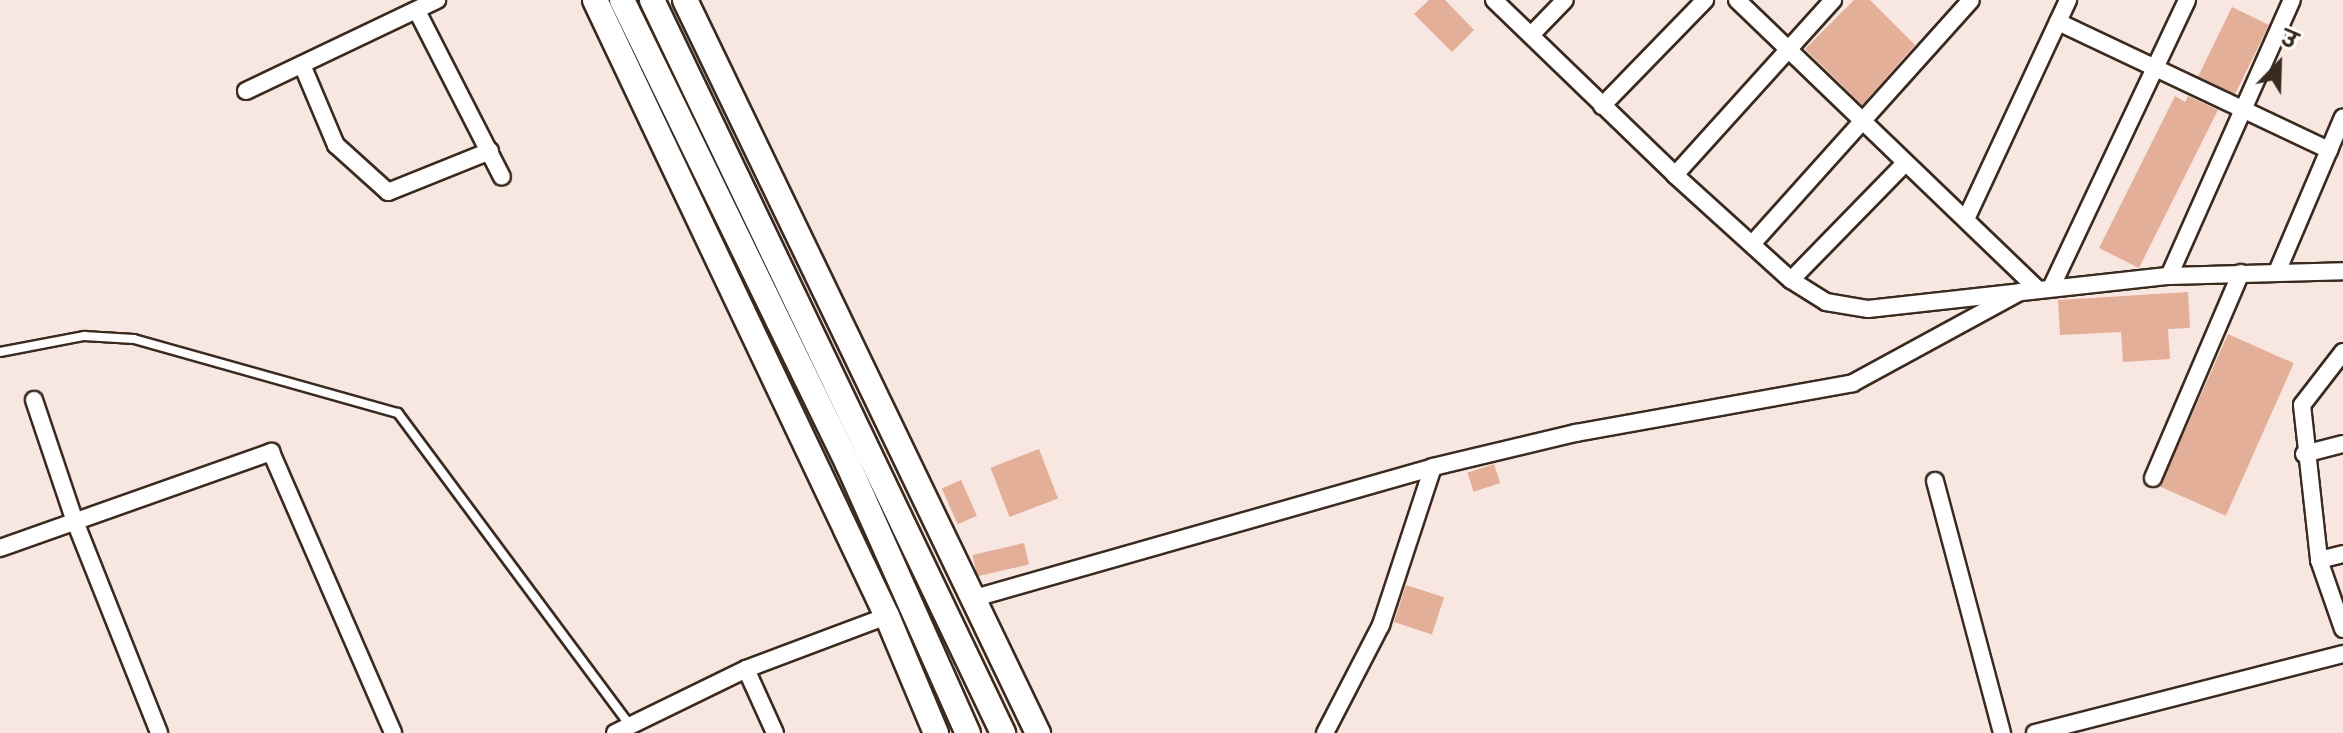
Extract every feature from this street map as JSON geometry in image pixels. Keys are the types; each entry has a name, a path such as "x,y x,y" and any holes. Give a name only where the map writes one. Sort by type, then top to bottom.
{"main road":[{"path":"595,0 887,616 936,733"},
{"path":"622,0 848,464 968,733"},
{"path":"652,0 1003,733"},
{"path":"685,0 1038,733"}],"street":[{"path":"246,91 303,67 437,0"},
{"path":"1494,0 1675,175 1791,280 1826,302 1853,308 2169,276 2343,271"},
{"path":"1532,34 1565,0"},
{"path":"1602,106 1705,0"},
{"path":"1737,0 1789,48 1864,126 2044,289"},
{"path":"1675,175 1833,0"},
{"path":"1753,243 1864,126 1971,0"},
{"path":"1966,219 2068,0"},
{"path":"2044,289 2187,0"},
{"path":"2169,276 2292,0"},
{"path":"417,11 502,177"},
{"path":"2058,22 2242,113 2329,150"},
{"path":"303,67 336,145 388,192 490,151"},
{"path":"2277,272 2343,117"},
{"path":"1791,280 1905,163"},
{"path":"2153,478 2241,273"},
{"path":"971,599 1433,467 1576,433 1853,383 2020,292"},
{"path":"2343,352 2302,405 2304,454 2319,560 2343,629"},
{"path":"34,400 74,519 159,733"},
{"path":"2304,454 2343,444"},
{"path":"0,548 74,519 271,452 393,733"},
{"path":"1325,733 1381,625 1433,467"},
{"path":"1935,481 2002,733"},
{"path":"2319,560 2343,554"},
{"path":"615,733 746,669 887,616"},
{"path":"2035,733 2343,654"},
{"path":"746,669 775,733"}],"lane":[{"path":"0,352 84,336 134,339 398,413 631,725"}],"building":[{"path":"1429,0 1445,0 1474,30 1452,52 1414,14"},
{"path":"1854,0 1870,0 1915,45 1862,105 1805,49"},
{"path":"2232,7 2269,25 2235,94 2198,76"},
{"path":"2175,96 2185,102 2188,96 2218,110 2139,268 2099,248"},
{"path":"2188,292 2190,328 2168,329 2170,359 2123,362 2121,332 2060,335 2058,300"},
{"path":"2228,334 2294,363 2226,516 2160,487"},
{"path":"1039,449 1058,498 1009,517 990,468"},
{"path":"1494,464 1500,483 1474,492 1467,473"},
{"path":"961,480 977,516 958,524 942,489"},
{"path":"1024,543 1029,564 977,576 972,555"},
{"path":"1406,585 1444,597 1432,634 1394,622"}]}
